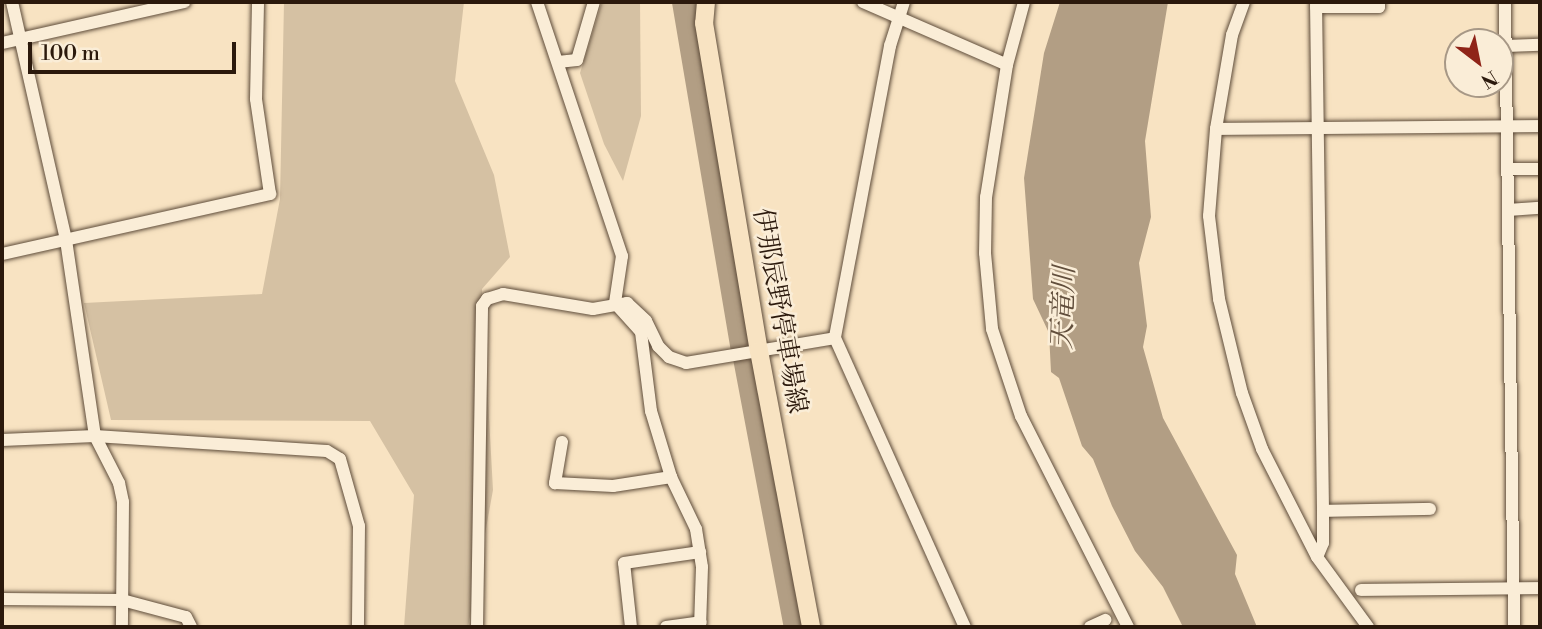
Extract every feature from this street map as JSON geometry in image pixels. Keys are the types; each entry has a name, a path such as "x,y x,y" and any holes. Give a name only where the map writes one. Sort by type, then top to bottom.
{"main road":[{"name":"伊那辰野停車場線","path":"706,2 706,34 759,351 811,627"}],"street":[{"path":"12,2 65,240 95,436 119,483 123,502 122,627"},
{"path":"2,43 184,2"},
{"path":"2,254 270,194 256,99 258,2"},
{"path":"537,2 622,256 615,303"},
{"path":"558,62 577,60 594,2"},
{"path":"863,2 1007,65"},
{"path":"904,2 898,16 835,338 965,627"},
{"path":"1024,2 1007,65 986,197 986,264 997,355 1067,515 1128,627"},
{"path":"1244,2 1232,35 1216,129 1209,216 1231,355 1262,449 1317,557 1368,627"},
{"path":"1317,557 1323,543 1323,511 1316,4 1379,7 1379,2"},
{"path":"1505,2 1506,28"},
{"path":"1514,46 1540,45"},
{"path":"1505,98 1514,627"},
{"path":"1216,129 1540,126"},
{"path":"1508,169 1540,169"},
{"path":"1508,210 1540,208"},
{"path":"477,627 482,306 487,299 503,294 593,309 615,303 634,307 658,346 669,357 686,363 835,338"},
{"path":"615,303 641,332 652,411 671,477 696,529 700,552 700,625 666,627"},
{"path":"2,440 95,436 327,451 340,458 359,526 358,627"},
{"path":"562,442 555,482 613,486 671,477"},
{"path":"1323,511 1430,509"},
{"path":"631,627 624,563 700,552"},
{"path":"1361,590 1540,588"},
{"path":"2,599 122,600 186,617 191,627"},
{"path":"1090,627 1105,620"}],"shaded area":[{"path":"284,2 464,2 455,81 494,175 510,257 482,289 493,490 468,627 404,627 414,495 370,421 111,420 84,303 262,294 280,199"},
{"path":"602,2 640,2 641,116 623,181 604,144 580,73"}],"water":[{"name":"天竜川","path":"1060,2 1168,2 1145,141 1151,217 1139,263 1147,326 1143,347 1163,418 1237,555 1235,574 1257,627 1183,627 1163,587 1135,551 1112,506 1093,459 1082,446 1059,378 1051,372 1049,333 1033,299 1024,178 1044,53"}],"waterway":[{"path":"684,2 743,349"},
{"path":"745,358 796,627"}]}
